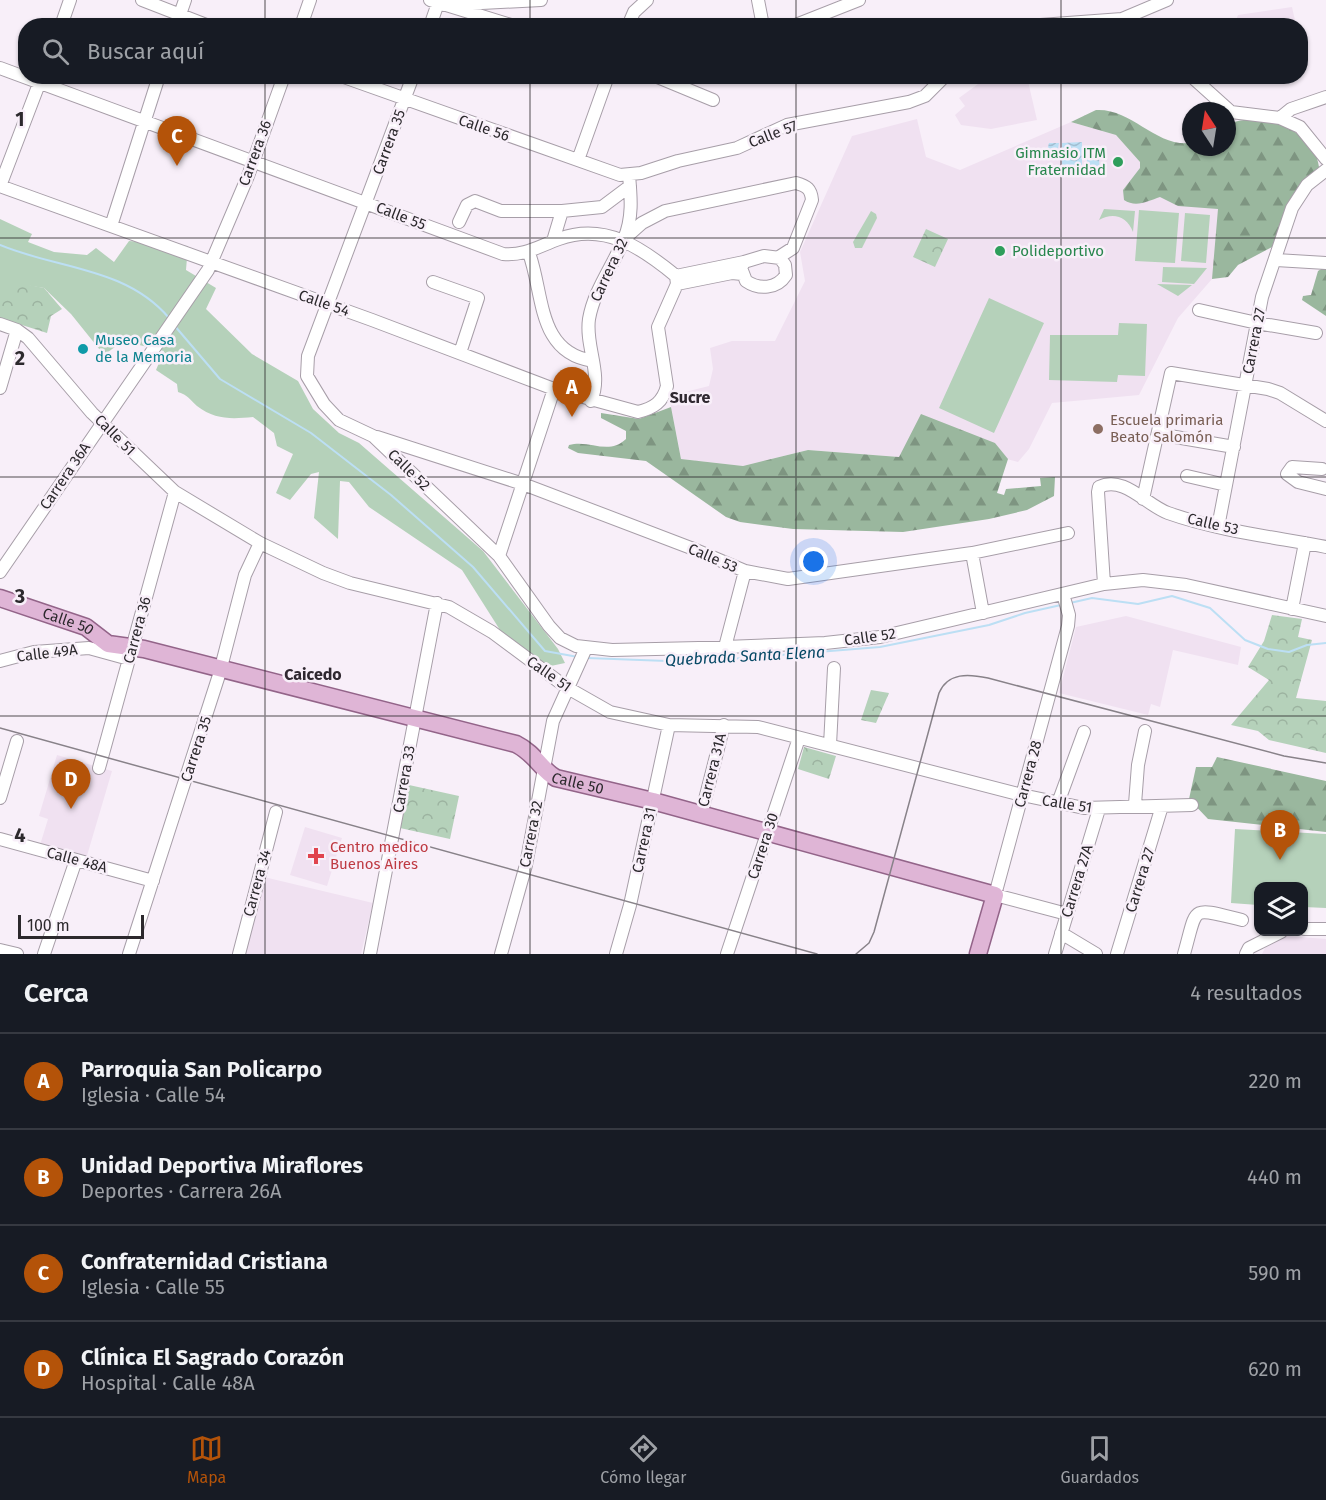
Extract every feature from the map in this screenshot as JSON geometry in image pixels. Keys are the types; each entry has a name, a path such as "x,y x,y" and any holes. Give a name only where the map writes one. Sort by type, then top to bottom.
{"main road":[{"name":"Calle 50","path":"0,598 86,627 94,643 112,645 131,653 221,669 516,744 532,753 556,778 653,801 995,895"},
{"name":"Carrera 28","path":"978,954 995,895"}],"street":[{"path":"64,18 70,0"},
{"path":"142,0 174,18"},
{"path":"179,18 185,0"},
{"path":"303,18 309,0"},
{"path":"438,3 541,0"},
{"path":"758,0 761,18"},
{"path":"813,18 859,0"},
{"path":"1124,18 1167,0"},
{"path":"633,18 644,2"},
{"path":"433,18 438,3"},
{"path":"438,3 488,18"},
{"name":"Calle 55","path":"0,68 18,73"},
{"path":"0,186 39,84"},
{"name":"Calle 55","path":"53,84 144,122 502,254 529,252 553,241 582,234 604,234 624,239"},
{"path":"111,226 156,84"},
{"name":"Carrera 36","path":"211,262 253,162 281,84"},
{"name":"Calle 56","path":"361,84 629,180"},
{"name":"Carrera 35","path":"307,376 308,356 410,84"},
{"path":"578,160 605,84"},
{"path":"677,84 713,100"},
{"name":"Calle 57","path":"629,180 737,148 787,125 909,102 925,96 937,84"},
{"path":"1200,84 1231,112 1280,118 1300,127 1308,133 1326,159"},
{"path":"1280,118 1291,109 1326,97"},
{"name":"Carrera 27","path":"1218,527 1262,297 1292,208 1307,185 1326,170"},
{"path":"459,222 467,205 475,201 501,211 562,211 602,207 629,180"},
{"name":"Carrera 32","path":"591,401 596,390 588,327 591,309 624,239 632,208 629,180"},
{"path":"796,183 805,185 811,192 812,200 793,248 779,257 764,256 732,273 676,280 642,249 624,239 642,223 664,211 796,183"},
{"name":"Calle 54","path":"0,186 328,304 554,389 591,401 638,412 651,409 661,401 667,386 658,327 676,280"},
{"path":"553,241 562,211"},
{"path":"529,252 538,278 543,315 549,331 567,352 580,359 593,361"},
{"path":"743,268 746,281 758,287 776,285 786,275 785,265 779,257"},
{"path":"1276,260 1326,263"},
{"name":"Carrera 36A","path":"0,572 202,279 211,262"},
{"path":"433,282 478,298 460,353"},
{"path":"1199,310 1316,333"},
{"name":"Calle 51","path":"0,324 17,330 28,338 102,422 175,492 260,543 323,573 350,583 449,607 492,632 566,687 610,712 669,725 758,727 1058,803 1099,809 1135,804 1192,805"},
{"path":"0,388 17,330"},
{"path":"1143,499 1171,373 1280,393 1326,421"},
{"name":"Calle 52","path":"307,376 318,397 339,420 373,436 499,556 556,634 584,651 825,643 880,637 983,613 1065,600 1104,584 1143,580 1166,582 1326,616"},
{"path":"499,556 554,389"},
{"path":"1158,434 1233,447"},
{"name":"Calle 53","path":"373,436 523,484 745,571 788,579 972,553 1068,533"},
{"path":"1322,469 1292,466 1287,474 1298,482 1326,489"},
{"path":"1187,476 1226,484"},
{"name":"Calle 53","path":"1104,584 1098,520 1098,492 1099,487 1107,483 1120,484 1167,513 1218,527 1326,547"},
{"name":"Carrera 36","path":"99,768 175,492"},
{"name":"Carrera 35","path":"129,954 221,669 245,575 260,543"},
{"path":"1292,609 1305,543"},
{"path":"972,553 983,613"},
{"path":"725,647 745,571"},
{"name":"Carrera 28","path":"995,895 1068,626 1065,600"},
{"name":"Carrera 33","path":"369,954 437,603"},
{"name":"Calle 49A","path":"0,660 34,651 94,643"},
{"name":"Carrera 32","path":"501,954 524,870 554,721 566,687 584,651"},
{"path":"830,746 834,668"},
{"path":"545,672 575,670"},
{"name":"Carrera 31","path":"616,954 669,725"},
{"name":"Carrera 31A","path":"701,815 724,725"},
{"path":"1135,804 1138,765 1145,731"},
{"path":"1058,803 1084,732"},
{"name":"Carrera 30","path":"728,954 799,738"},
{"path":"0,798 17,741"},
{"name":"Carrera 27","path":"1117,954 1162,806"},
{"name":"Carrera 27A","path":"1055,954 1099,809"},
{"name":"Carrera 34","path":"239,954 276,812"},
{"name":"Calle 48A","path":"0,839 153,880"},
{"path":"44,954 76,860"},
{"name":"Calle 50","path":"995,895 1067,914"},
{"path":"1184,954 1191,919 1196,913 1204,910 1242,920"},
{"path":"1308,929 1326,928"},
{"path":"1062,933 1096,954"},
{"path":"1246,954 1249,948 1273,936"},
{"path":"0,950 17,954"}],"shaded area":[{"path":"1292,7 1294,18 1237,18 1238,15"},
{"path":"978,84 1029,84 1037,120 991,129 961,125 955,115 965,106 959,98"},
{"path":"917,119 926,157 960,170 1071,122 1116,135 1148,171 1226,199 1219,271 1178,318 1139,395 1052,403 1029,449 1018,462 1007,459 995,443 899,457 808,450 743,466 681,459 669,396 709,386 713,369 710,348 732,341 775,341 805,281 800,252 852,136"},
{"path":"1126,616 1241,647 1238,665 1173,650 1160,707 1151,704 1148,715 1059,693 1076,627"},
{"path":"57,755 112,771 86,859 40,845 48,819 39,816"},
{"name":"Centro medico Buenos Aires","path":"305,827 342,838 327,886 290,875"},
{"path":"264,877 373,903 361,954 245,954"},
{"path":"1287,936 1326,939 1326,954 1262,954 1265,948"}],"green space":[{"path":"1096,110 1109,111 1166,139 1182,143 1182,156 1236,156 1236,122 1254,119 1269,121 1296,133 1307,142 1315,154 1319,167 1274,246 1238,265 1228,277 1212,279 1218,209 1178,206 1160,197 1138,204 1124,200 1123,190 1140,168 1140,162 1116,135 1071,122"},
{"path":"1104,209 1135,211 1133,232 1127,222 1119,217 1109,216 1099,220"},
{"path":"1139,210 1179,213 1175,263 1135,261"},
{"path":"871,211 876,214 877,218 862,248 855,248 853,242"},
{"path":"1185,213 1210,215 1206,263 1181,261"},
{"path":"0,219 32,234 28,242 54,252 87,255 96,248 114,262 129,241 188,246 186,270 216,288 206,309 252,354 298,381 313,409 339,433 359,443 483,551 558,649 565,663 546,667 500,630 462,570 369,507 349,482 340,481 338,539 314,518 319,472 311,474 290,500 276,493 293,454 277,446 274,433 253,417 231,418 210,414 178,392 177,384 156,370 164,351 123,341 104,355 71,314 44,288 0,281"},
{"path":"926,229 948,239 935,267 913,257"},
{"path":"1163,267 1207,268 1194,284 1162,282"},
{"path":"1326,268 1326,316 1302,300 1303,296 1311,295 1318,271"},
{"path":"0,279 44,288 62,309 51,316 47,333 0,318"},
{"path":"1157,284 1192,285 1178,296"},
{"path":"989,298 1044,323 994,433 939,408"},
{"path":"1119,323 1147,324 1145,376 1118,375 1117,382 1049,380 1050,335 1118,335"},
{"path":"671,407 681,459 743,466 808,450 899,457 921,414 995,443 1008,459 997,493 1004,495 1006,489 1041,486 1040,478 1055,477 1054,496 1027,510 989,519 903,532 793,529 740,522 726,517 646,461 578,453 568,448 569,445 577,444 606,447 619,444 626,439 626,431 601,418 601,413 639,419"},
{"path":"1272,615 1302,619 1298,637 1312,640 1296,698 1326,701 1326,753 1269,740 1258,731 1231,725 1269,680 1248,667 1264,641"},
{"path":"871,690 889,693 876,723 861,720"},
{"path":"804,747 836,756 829,779 798,769"},
{"path":"1217,757 1326,781 1326,832 1208,819 1189,799 1196,767 1212,767"},
{"path":"409,785 459,796 450,839 400,828"},
{"path":"1235,829 1326,834 1326,908 1308,907 1308,882 1254,882 1254,905 1231,903"}],"water":[{"path":"1082,142 1082,174 1062,175 1062,143"},
{"path":"1049,143 1059,143 1056,160 1045,158"},
{"path":"1087,158 1099,158 1100,173 1087,174"}],"waterway":[{"name":"Quebrada Santa Elena","path":"0,245 112,279 152,301 169,318"},
{"name":"Quebrada Santa Elena","path":"174,325 220,379 311,433 391,495 473,567 545,651 578,657"},
{"name":"Quebrada Santa Elena","path":"1070,603 1092,598 1138,604 1172,596 1210,608 1245,640 1268,649 1289,652 1307,645 1326,643"},
{"name":"Quebrada Santa Elena","path":"587,658 694,662 880,647 989,625 1025,613 1061,605"}],"tram line":[{"path":"856,954 869,943 874,932 939,693 943,686 953,678 967,675 988,678 1284,756 1326,763"},
{"path":"0,728 817,954"}],"place":[{"name":"Gimnasio ITM Fraternidad","path":"1118,162"},
{"name":"Confraternidad Cristiana","path":"177,166"},
{"name":"Polideportivo","path":"1000,251"},
{"name":"Museo Casa de la Memoria","path":"83,349"},
{"name":"Parroquia San Policarpo","path":"572,417"},
{"name":"Escuela primaria Beato Salomón","path":"1098,429"},
{"name":"Clínica El Sagrado Corazón","path":"71,809"},
{"name":"Centro medico Buenos Aires","path":"316,856"},
{"name":"Unidad Deportiva Miraflores","path":"1280,860"}],"district":[{"name":"Sucre","path":"690,397"},
{"name":"Caicedo","path":"313,674"}]}
